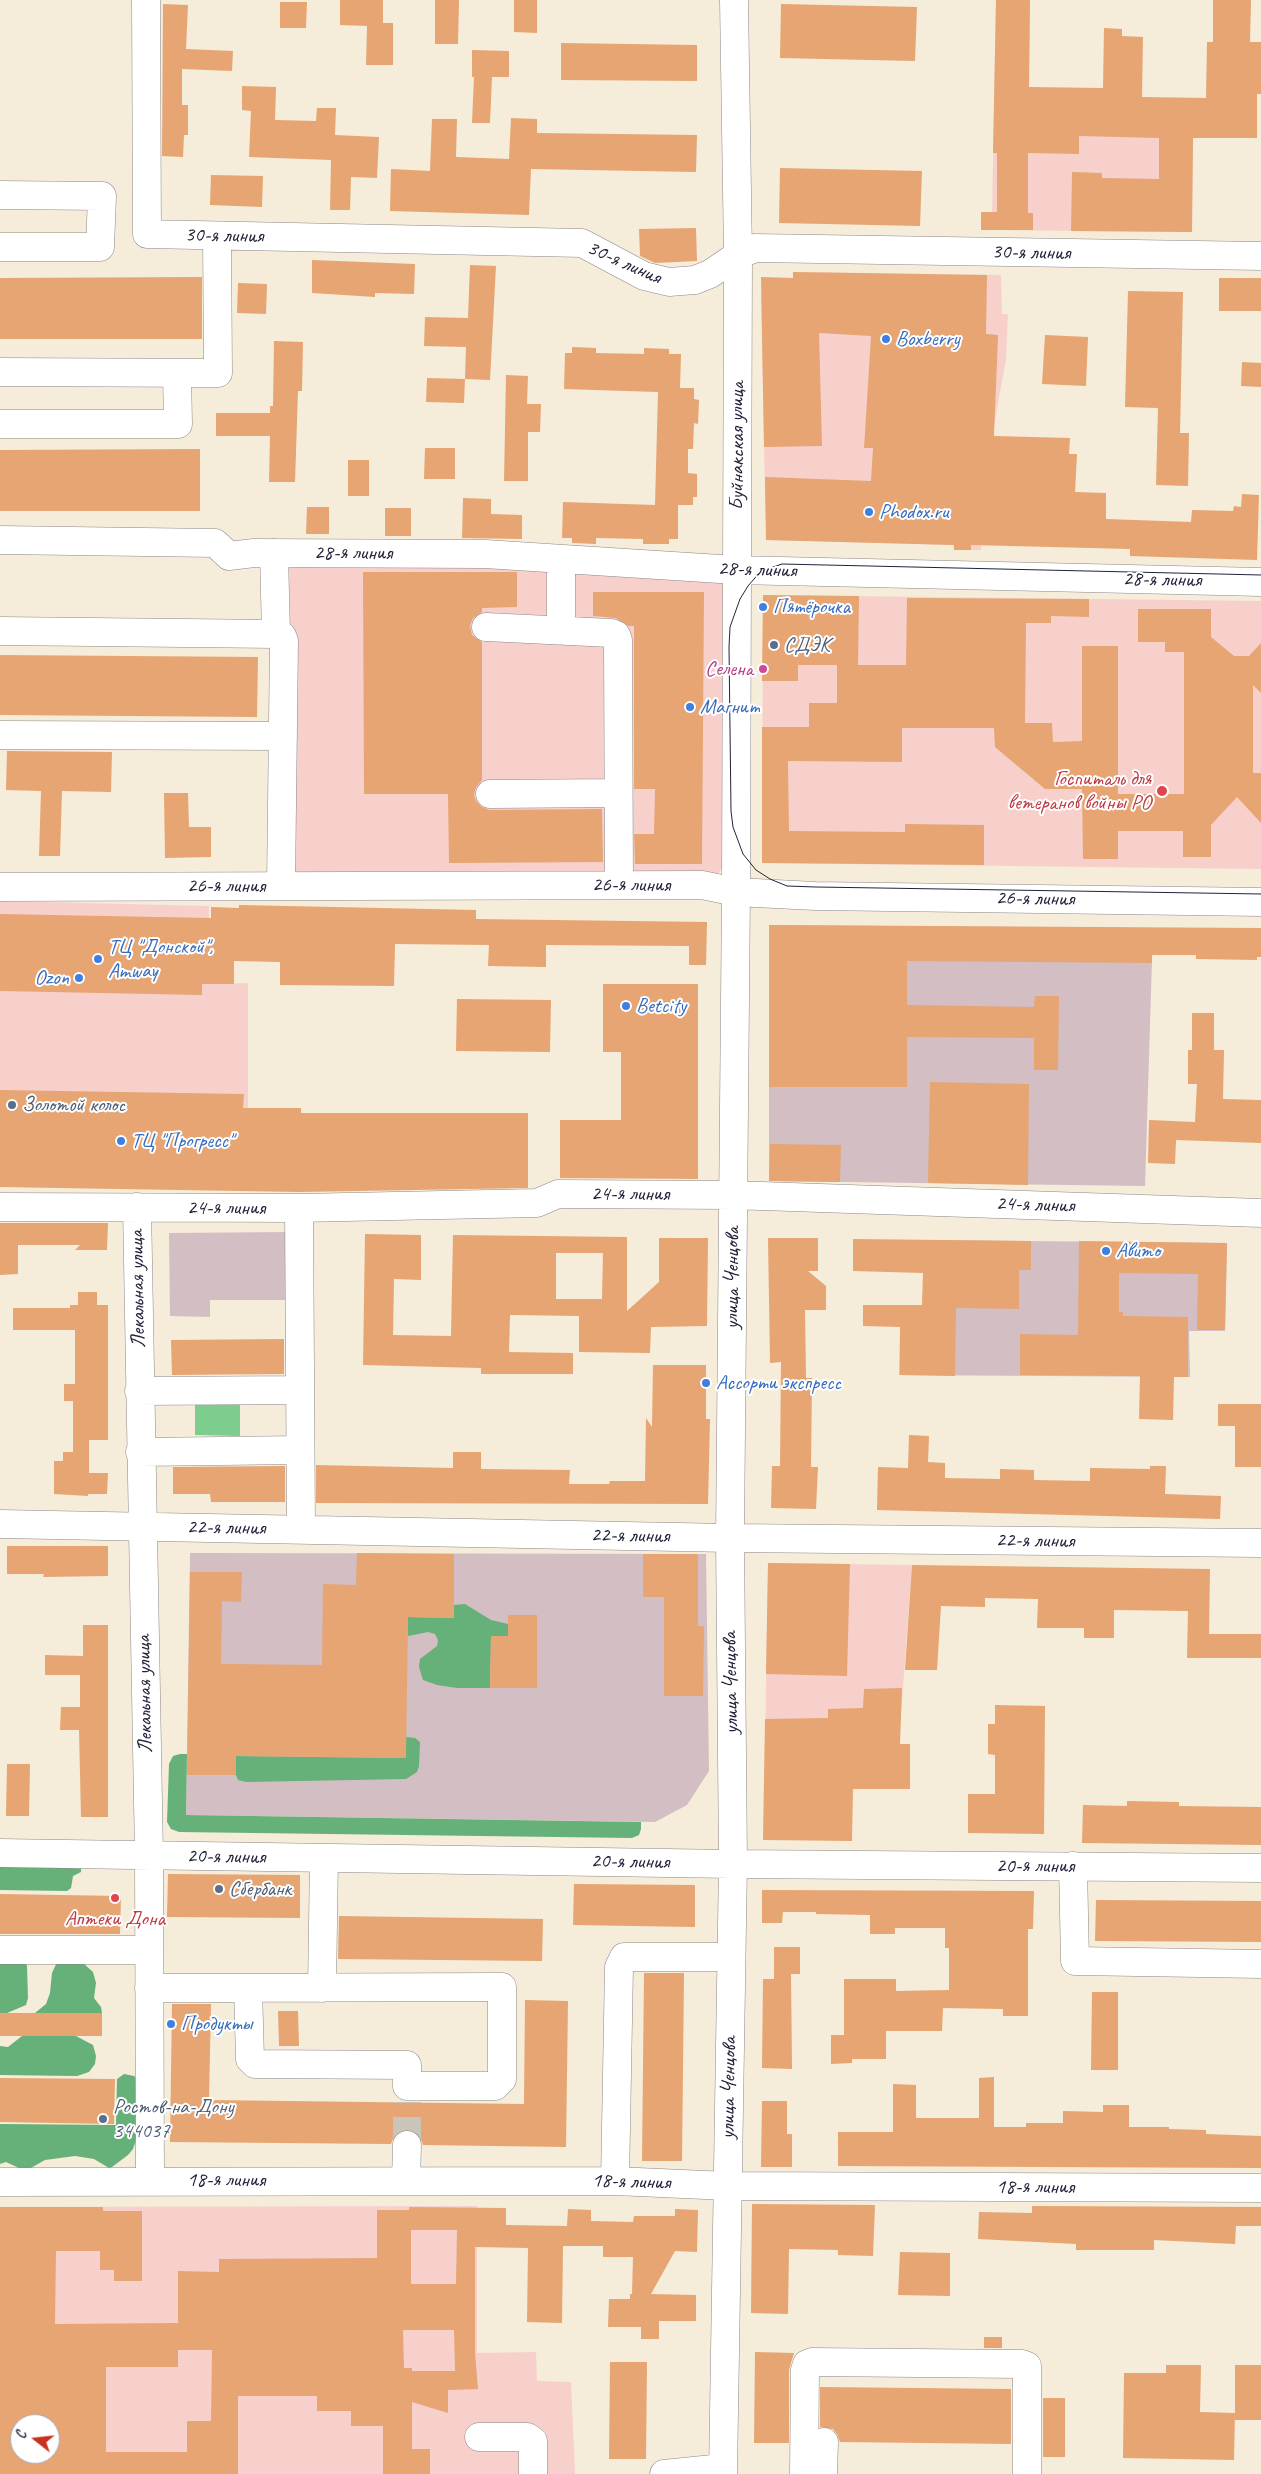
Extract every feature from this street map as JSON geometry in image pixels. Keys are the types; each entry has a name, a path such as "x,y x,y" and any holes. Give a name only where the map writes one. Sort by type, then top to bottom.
{"street":[{"name":"30-я линия","path":"146,0 147,234 582,243 644,276 669,282 695,280 710,274 738,255 755,248 1261,256"},
{"name":"Буйнакская улица","path":"734,0 738,255 736,892"},
{"path":"0,195 102,196 100,247 0,247"},
{"path":"0,372 218,374 217,236"},
{"path":"0,424 178,424 178,373"},
{"name":"28-я линия","path":"0,540 215,543 230,556 264,553 485,554 736,570 1261,582"},
{"path":"264,553 276,634"},
{"path":"561,559 561,630"},
{"path":"486,627 611,633 616,635 618,640 618,885"},
{"path":"0,632 276,634 282,636 284,641 281,886"},
{"path":"0,735 283,736"},
{"path":"490,794 618,793"},
{"name":"26-я линия","path":"0,887 702,885 736,892 816,896 1261,902"},
{"name":"улица Ченцова","path":"723,2471 733,1864 730,1538 736,892"},
{"name":"24-я линия","path":"0,1207 299,1208 537,1202 558,1194 732,1194 1261,1213"},
{"name":"Лекальная улица","path":"137,1207 141,1526 149,1855 150,2180"},
{"path":"299,1208 301,1529"},
{"path":"139,1391 300,1390"},
{"path":"140,1452 300,1450"},
{"name":"22-я линия","path":"0,1524 730,1538 1261,1544"},
{"name":"20-я линия","path":"0,1853 733,1864 1261,1868"},
{"path":"322,1988 324,1858"},
{"path":"1073,1866 1075,1961 1261,1964"},
{"path":"0,1950 149,1950"},
{"path":"616,2180 619,1967 624,1957 731,1957"},
{"path":"149,1988 502,1987 502,2079 495,2086 407,2094 407,2065 255,2064 250,2059 248,1988"},
{"path":"406,2145 406,2180"},
{"name":"18-я линия","path":"0,2182 150,2180 616,2180 728,2186 1261,2188"},
{"path":"804,2474 805,2370 807,2364 812,2362 1022,2364 1027,2366 1027,2474"},
{"path":"479,2437 527,2437 533,2441 533,2474"},
{"path":"823,2474 824,2442"},
{"path":"664,2474 723,2471"}],"shaded area":[{"path":"996,0 1030,0 1029,87 1080,96 1193,99 1192,232 981,230 981,217 992,216"},
{"path":"793,272 1001,275 1002,314 1008,314 1006,359 983,485 981,550 954,550 953,545 766,540 761,295 793,278"},
{"path":"289,563 707,573 723,580 726,589 725,863 718,874 708,878 293,877"},
{"path":"763,595 1261,601 1261,869 762,863"},
{"path":"0,901 209,906 208,984 248,983 248,1187 0,1184"},
{"path":"769,925 1153,928 1145,1186 769,1181"},
{"path":"292,1232 290,1300 210,1300 210,1317 170,1316 169,1233"},
{"path":"924,1240 1227,1243 1225,1331 1189,1331 1190,1377 899,1375 900,1331 922,1330"},
{"path":"190,1553 706,1554 709,1771 687,1805 655,1822 186,1815"},
{"path":"768,1563 912,1565 899,1742 765,1746"},
{"path":"477,2206 477,2353 536,2352 537,2381 571,2382 575,2474 0,2474 0,2207"}],"green space":[{"path":"195,1403 240,1403 240,1436 195,1435"},
{"path":"465,1604 491,1620 508,1624 508,1636 491,1636 490,1688 457,1688 437,1685 423,1680 419,1667 420,1659 437,1646 438,1640 435,1634 428,1632 408,1636 408,1617 453,1618 454,1605"},
{"path":"406,1737 415,1738 420,1742 417,1772 406,1779 246,1782 238,1780 236,1775 236,1756 406,1758"},
{"path":"187,1754 186,1815 641,1822 641,1829 639,1835 632,1838 179,1832 171,1829 167,1822 169,1764 173,1756"},
{"path":"0,1865 81,1866 81,1872 73,1876 71,1888 67,1891 0,1890"},
{"path":"0,1959 25,1960 27,1966 28,1998 26,2005 7,2013 0,2013"},
{"path":"58,1960 83,1963 93,1972 96,1983 94,1998 101,2007 102,2013 35,2013 46,2004 50,1993 52,1973"},
{"path":"22,2036 76,2036 93,2045 96,2056 95,2064 89,2072 77,2076 0,2075 0,2046 8,2047"},
{"path":"124,2074 134,2076 140,2082 140,2128 133,2149 112,2167 109,2168 94,2159 75,2156 45,2160 29,2169 19,2168 6,2162 0,2164 0,2124 116,2125 117,2079"}],"building":[{"path":"340,0 383,0 383,23 393,23 393,65 366,65 367,26 340,25"},
{"path":"435,0 459,0 458,44 435,44"},
{"path":"514,0 537,0 537,33 514,32"},
{"path":"996,0 1030,0 1029,87 1103,88 1104,28 1122,29 1122,36 1143,37 1142,97 1206,98 1207,42 1213,42 1213,0 1251,0 1250,42 1261,42 1261,94 1257,94 1257,138 1193,138 1192,232 1071,231 1072,172 1102,173 1102,178 1159,179 1159,138 1079,136 1079,154 1028,153 1028,213 1033,213 1033,230 981,230 981,212 997,212 997,153 993,153"},
{"path":"280,2 307,2 306,28 280,28"},
{"path":"163,4 188,5 186,49 233,51 232,71 182,69 182,105 188,105 188,135 184,135 183,157 162,156"},
{"path":"781,4 917,7 915,61 780,58"},
{"path":"561,43 697,45 697,81 561,80"},
{"path":"472,50 509,51 509,77 492,77 490,123 472,123 474,77 472,77"},
{"path":"242,86 276,87 275,120 316,121 317,108 336,108 335,135 379,137 377,178 351,177 350,210 330,210 331,160 249,157 251,111 242,110"},
{"path":"511,118 537,119 537,133 697,135 696,172 531,169 529,215 390,211 391,169 430,171 432,119 457,119 456,157 509,159"},
{"path":"780,168 922,171 920,226 779,223"},
{"path":"211,175 263,176 262,207 210,205"},
{"path":"696,228 697,261 655,263 640,256 639,229"},
{"path":"312,260 415,264 414,294 375,293 375,297 312,293"},
{"path":"470,265 496,266 490,380 465,379 466,347 424,346 425,317 468,318"},
{"path":"793,272 987,275 986,334 998,335 994,436 1070,438 1069,454 1077,454 1075,492 1106,493 1106,519 1191,522 1192,510 1233,511 1234,506 1241,507 1242,494 1259,495 1257,560 1130,556 1130,549 971,545 971,550 954,550 954,545 766,540 765,477 871,481 873,448 864,448 871,336 819,333 822,446 764,447 761,277 793,278"},
{"path":"202,277 202,339 0,339 0,278"},
{"path":"1219,278 1261,278 1261,311 1219,311"},
{"path":"238,283 267,284 266,314 237,313"},
{"path":"1128,291 1183,292 1180,433 1189,433 1188,486 1156,485 1158,408 1125,407"},
{"path":"1045,335 1088,337 1086,386 1042,384"},
{"path":"274,341 303,342 302,391 298,391 295,482 269,482 270,436 216,436 216,413 270,413 270,406 273,406"},
{"path":"572,347 596,348 596,353 644,354 644,348 669,349 669,354 681,354 680,388 694,388 694,399 699,400 698,424 694,423 693,449 688,449 688,473 697,474 697,497 693,497 693,505 678,505 678,539 669,539 669,544 643,544 643,539 596,538 596,544 572,543 572,538 562,538 563,502 655,505 658,392 564,389 565,353 572,353"},
{"path":"1242,362 1261,363 1261,387 1241,386"},
{"path":"506,375 528,376 527,404 541,404 540,432 528,432 528,481 504,481"},
{"path":"427,378 465,379 464,403 426,402"},
{"path":"425,448 455,448 455,479 424,479"},
{"path":"200,449 200,511 0,511 0,450"},
{"path":"348,460 369,460 369,496 348,496"},
{"path":"463,498 491,499 491,514 522,515 522,539 462,538"},
{"path":"307,507 329,507 329,534 306,534"},
{"path":"385,508 411,508 411,536 385,536"},
{"path":"363,572 517,572 517,607 482,608 482,612 473,618 470,626 472,635 482,642 482,780 476,787 474,795 476,801 482,807 490,810 602,809 603,862 449,863 448,794 364,794"},
{"path":"593,592 704,592 702,864 635,864 634,834 654,834 655,789 634,789 634,626 628,626 616,618 593,616"},
{"path":"763,595 859,596 858,665 906,665 907,598 1089,599 1089,617 1051,616 1051,623 1026,623 1025,723 1052,723 1053,742 1082,741 1082,646 1118,646 1118,794 1184,794 1184,652 1165,652 1165,642 1138,642 1138,609 1211,609 1211,637 1234,656 1249,656 1261,643 1261,693 1253,685 1253,773 1261,773 1261,823 1237,797 1211,825 1211,857 1183,857 1183,831 1118,831 1118,859 1083,859 1082,789 1045,789 995,747 994,728 902,728 902,762 788,761 789,831 905,832 905,824 984,825 984,865 762,863 762,727 809,727 809,703 837,703 837,665 798,665 798,681 762,681"},
{"path":"0,655 258,657 257,717 0,715"},
{"path":"7,751 112,752 111,792 62,791 60,856 39,856 41,791 6,790"},
{"path":"164,793 188,793 189,827 211,827 211,857 165,858"},
{"path":"239,905 476,910 476,919 707,922 706,965 689,965 689,946 546,945 546,967 488,966 489,945 395,944 394,986 280,985 280,962 234,961 234,984 202,984 202,995 0,991 0,914 211,918 211,907 239,908"},
{"path":"769,925 1261,928 1261,957 1257,957 1257,960 1196,959 1196,955 1152,955 1152,963 907,961 907,1005 1034,1007 1035,996 1059,996 1058,1070 1034,1070 1034,1038 907,1037 907,1087 769,1087"},
{"path":"603,984 698,984 698,1179 560,1178 560,1120 621,1120 621,1052 603,1052"},
{"path":"457,999 551,1000 550,1052 456,1051"},
{"path":"1192,1013 1214,1013 1214,1050 1224,1050 1223,1099 1261,1100 1261,1143 1176,1140 1175,1164 1148,1163 1149,1120 1195,1122 1197,1084 1188,1084 1188,1050 1192,1050"},
{"path":"930,1082 1029,1084 1028,1185 928,1183"},
{"path":"0,1090 244,1094 243,1108 301,1108 301,1113 528,1113 528,1188 299,1192 0,1187"},
{"path":"770,1144 841,1145 840,1182 769,1181"},
{"path":"0,1223 108,1223 107,1250 75,1250 80,1245 18,1245 18,1274 0,1275"},
{"path":"365,1234 421,1235 421,1280 394,1279 393,1335 451,1336 453,1235 627,1237 627,1311 659,1282 659,1238 708,1238 707,1326 651,1327 650,1353 579,1352 579,1316 510,1315 509,1352 573,1353 573,1374 481,1374 481,1368 363,1365","holes":["556,1253 603,1253 602,1299 556,1299"]},
{"path":"768,1238 818,1238 818,1271 808,1271 826,1286 826,1310 805,1310 806,1378 812,1378 811,1467 818,1467 816,1509 771,1508 772,1466 780,1466 781,1362 770,1363"},
{"path":"853,1239 1031,1241 1031,1270 1019,1270 1019,1309 956,1308 955,1376 900,1375 900,1327 863,1326 863,1305 922,1305 923,1273 853,1271"},
{"path":"1079,1241 1227,1243 1225,1330 1197,1330 1198,1274 1119,1273 1119,1312 1123,1312 1123,1316 1188,1317 1188,1377 1174,1377 1173,1420 1139,1419 1140,1376 1020,1375 1020,1334 1078,1335"},
{"path":"78,1292 97,1292 97,1305 108,1305 108,1440 89,1440 89,1473 108,1473 107,1494 88,1494 88,1496 54,1494 54,1461 63,1461 63,1452 73,1452 73,1401 64,1401 64,1384 75,1384 75,1330 13,1330 13,1308 70,1308 70,1305 78,1305"},
{"path":"284,1339 284,1374 172,1375 171,1340"},
{"path":"653,1365 706,1365 706,1419 710,1419 708,1504 316,1503 316,1465 453,1468 453,1452 481,1452 481,1469 570,1470 569,1484 609,1484 610,1481 645,1481 646,1418 652,1427"},
{"path":"1218,1404 1261,1404 1261,1467 1235,1467 1235,1426 1218,1426"},
{"path":"909,1435 929,1436 928,1462 945,1463 945,1478 1000,1479 1000,1469 1034,1470 1034,1480 1090,1481 1090,1468 1150,1469 1150,1466 1166,1466 1165,1494 1221,1496 1220,1519 877,1510 878,1467 908,1468"},
{"path":"285,1466 285,1502 211,1502 210,1494 173,1494 173,1467"},
{"path":"7,1546 108,1546 108,1576 43,1577 44,1574 7,1574"},
{"path":"357,1553 454,1554 454,1618 408,1617 406,1758 236,1756 236,1775 187,1775 190,1572 242,1572 241,1602 222,1601 221,1664 322,1665 323,1584 356,1585"},
{"path":"643,1554 698,1554 698,1626 704,1626 703,1696 664,1696 664,1597 643,1597"},
{"path":"768,1563 850,1564 847,1676 766,1674"},
{"path":"912,1565 1210,1569 1209,1634 1261,1634 1261,1658 1187,1658 1188,1611 1114,1610 1114,1638 1084,1638 1084,1628 1037,1628 1038,1599 985,1598 985,1607 941,1606 937,1670 905,1670"},
{"path":"508,1615 537,1615 537,1688 490,1688 491,1636 508,1636"},
{"path":"83,1625 108,1625 108,1817 81,1817 79,1730 60,1730 61,1707 80,1707 80,1675 45,1675 45,1655 83,1656"},
{"path":"902,1688 900,1744 910,1744 910,1789 853,1789 852,1841 763,1840 765,1719 828,1718 828,1709 863,1708 864,1689"},
{"path":"995,1705 1045,1706 1044,1834 968,1833 968,1794 995,1794 995,1755 988,1754 988,1724 995,1724"},
{"path":"7,1764 30,1764 29,1816 6,1816"},
{"path":"1127,1801 1179,1802 1179,1806 1261,1807 1261,1845 1082,1843 1083,1805 1127,1806"},
{"path":"168,1874 300,1875 300,1918 167,1917"},
{"path":"574,1884 695,1885 695,1927 573,1925"},
{"path":"762,1890 1034,1891 1033,1929 1028,1929 1028,2016 1003,2016 1003,2009 943,2008 942,2031 886,2031 886,2059 852,2059 852,2063 831,2064 831,2035 844,2035 844,1979 896,1979 896,1991 949,1990 949,1948 945,1948 945,1928 895,1928 895,1934 870,1934 870,1915 816,1914 816,1912 783,1912 782,1923 762,1923"},
{"path":"0,1894 121,1896 120,1934 0,1934"},
{"path":"1096,1900 1261,1901 1261,1942 1095,1941"},
{"path":"339,1916 543,1919 542,1961 338,1959"},
{"path":"774,1947 800,1947 800,1974 791,1974 792,2069 762,2068 763,1979 774,1979"},
{"path":"644,1973 684,1973 682,2161 642,2161"},
{"path":"1092,1992 1118,1992 1118,2070 1091,2070"},
{"path":"525,2000 568,2001 566,2147 423,2145 416,2132 407,2129 394,2136 391,2144 170,2142 172,2004 211,2004 209,2100 524,2104"},
{"path":"278,2011 298,2011 299,2046 279,2046"},
{"path":"0,2013 102,2013 102,2036 0,2036"},
{"path":"994,2077 994,2127 1026,2127 1026,2123 1063,2123 1063,2111 1103,2112 1103,2105 1129,2105 1129,2127 1169,2127 1169,2129 1206,2130 1206,2134 1261,2136 1261,2168 838,2166 838,2132 893,2132 893,2084 916,2085 916,2118 979,2118 979,2078"},
{"path":"0,2078 115,2079 114,2124 0,2122"},
{"path":"762,2101 787,2101 787,2134 792,2134 792,2167 761,2167"},
{"path":"752,2204 875,2205 873,2256 838,2255 838,2250 789,2249 788,2314 751,2313"},
{"path":"1032,2206 1261,2207 1261,2226 1236,2226 1235,2244 1154,2240 1154,2250 1076,2250 1076,2244 978,2239 979,2212 1032,2213"},
{"path":"0,2207 103,2207 103,2211 142,2211 142,2281 114,2281 114,2270 100,2270 100,2251 56,2251 55,2324 178,2323 178,2271 219,2272 219,2259 377,2258 377,2210 409,2210 409,2207 506,2208 506,2225 567,2226 568,2209 591,2210 591,2221 633,2222 634,2216 675,2216 675,2209 698,2210 697,2252 675,2251 651,2294 696,2295 696,2321 659,2321 659,2339 641,2339 641,2327 608,2327 609,2299 630,2299 630,2294 632,2294 633,2257 603,2257 603,2246 563,2246 562,2323 527,2322 528,2248 475,2247 475,2353 478,2389 448,2390 448,2413 412,2402 412,2449 430,2449 430,2474 383,2474 383,2426 351,2426 351,2411 317,2411 317,2396 238,2396 238,2474 0,2474","holes":["411,2230 457,2230 456,2284 411,2284","403,2330 454,2330 455,2371 412,2371 412,2368 404,2368","178,2350 212,2350 211,2421 187,2421 187,2452 106,2452 106,2367 178,2367"]},
{"path":"900,2252 950,2253 950,2296 898,2295"},
{"path":"984,2337 1002,2337 1002,2348 984,2348"},
{"path":"755,2352 794,2353 789,2370 789,2443 754,2443"},
{"path":"610,2362 647,2362 646,2459 609,2459"},
{"path":"1166,2365 1201,2365 1200,2412 1235,2413 1234,2460 1123,2458 1124,2373 1166,2373"},
{"path":"1235,2365 1261,2365 1261,2420 1235,2420"},
{"path":"820,2387 1011,2389 1011,2444 840,2442 833,2429 820,2427"},
{"path":"1043,2398 1065,2398 1065,2457 1043,2457"}],"tunnel":[{"path":"407,2102 407,2145"}],"tram line":[{"path":"1261,575 782,564 761,571 748,586 740,599 730,627 729,647 731,811 733,827 743,854 756,870 770,879 787,886 816,887 1261,894"}],"place":[{"name":"Boxberry","path":"886,339"},
{"name":"Phodox.ru","path":"869,512"},
{"name":"Пятёрочка","path":"763,607"},
{"name":"СДЭК","path":"774,645"},
{"name":"Селена","path":"763,669"},
{"name":"Магнит","path":"690,707"},
{"name":"Госпиталь для ветеранов войны РО","path":"1162,791"},
{"name":"ТЦ \"Донской\", Amway","path":"98,959"},
{"name":"Ozon","path":"79,978"},
{"name":"Betcity","path":"626,1006"},
{"name":"Золотой колос","path":"12,1105"},
{"name":"ТЦ \"Прогресс\"","path":"121,1141"},
{"name":"Авито","path":"1106,1251"},
{"name":"Ассорти экспресс","path":"706,1383"},
{"name":"Сбербанк","path":"219,1889"},
{"name":"Аптеки Дона","path":"115,1898"},
{"name":"Продукты","path":"171,2024"},
{"name":"Ростов-на-Дону 344037","path":"103,2119"}]}
